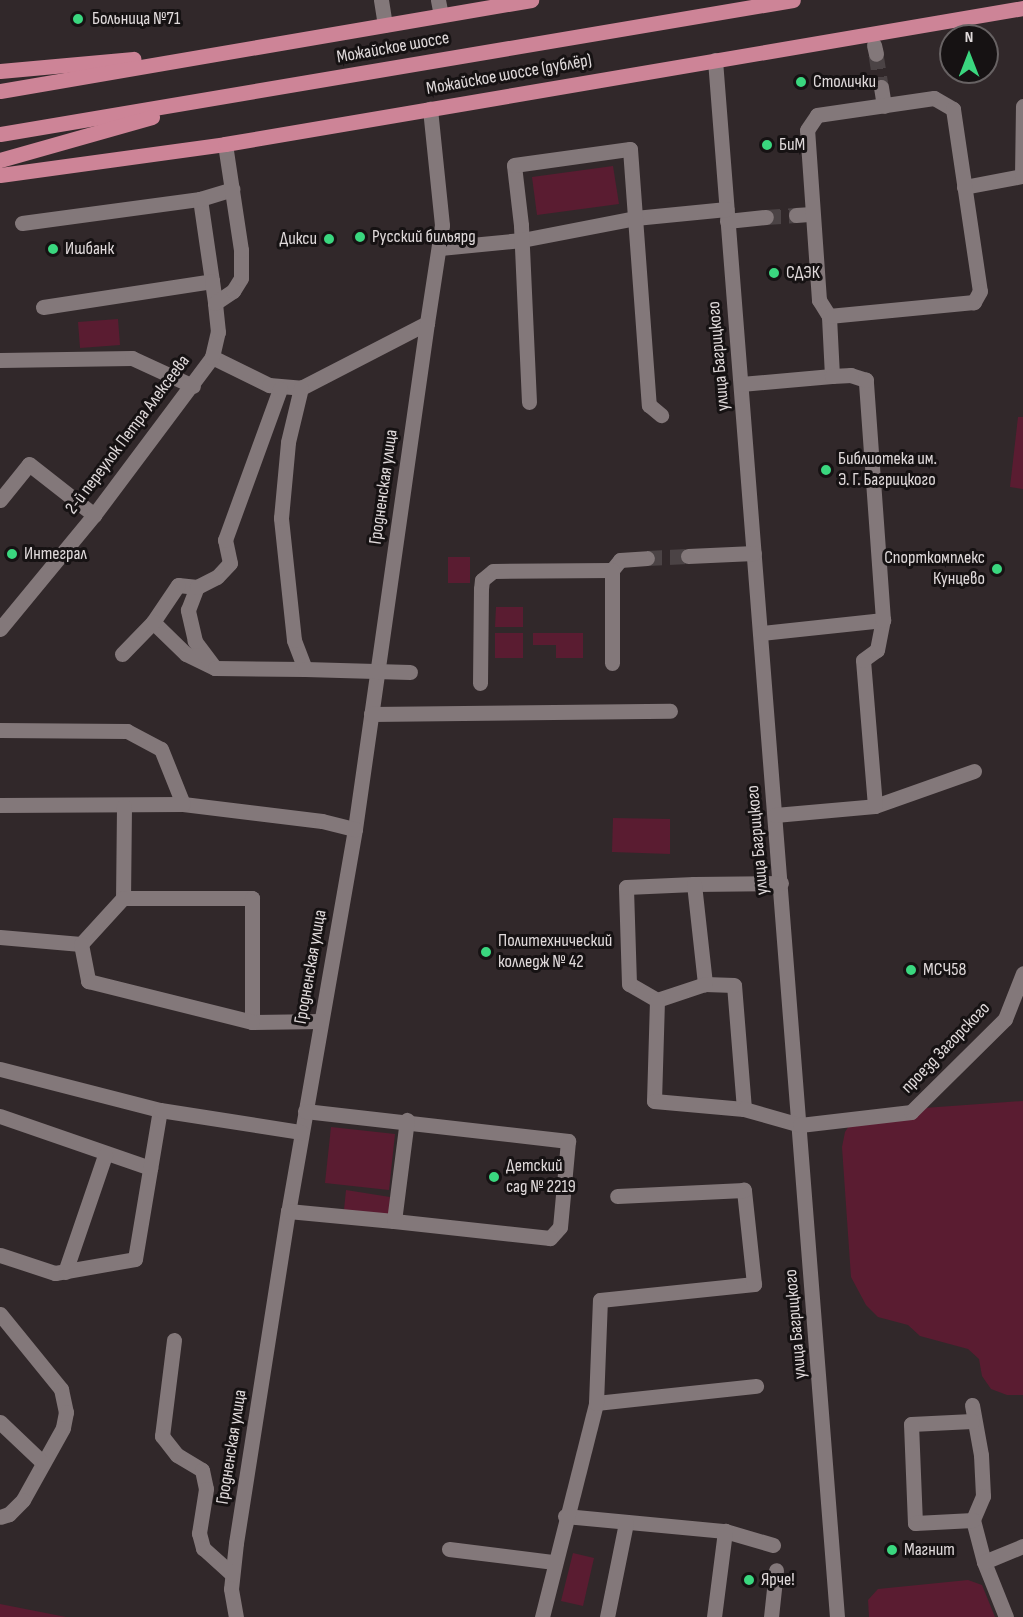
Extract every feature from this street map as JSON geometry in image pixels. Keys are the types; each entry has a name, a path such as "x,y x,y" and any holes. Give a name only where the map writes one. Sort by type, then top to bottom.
{"main road":[{"name":"Можайское шоссе","path":"0,91 385,25 439,8 531,0"},
{"name":"Можайское шоссе","path":"0,134 793,0"},
{"name":"Можайское шоссе (дублёр)","path":"0,176 225,144 1023,8"},
{"path":"0,71 223,52"},
{"path":"0,160 227,96"}],"street":[{"path":"381,0 385,25"},
{"name":"улица Багрицкого","path":"715,60 837,1617"},
{"path":"881,87 884,106"},
{"path":"829,316 974,302 979,281 953,110 934,98 817,115 807,130 804,215 819,300 829,316 832,376"},
{"path":"964,187 1022,176 1023,106"},
{"name":"Гродненская улица","path":"236,1617 232,1574 301,1132 355,830 427,322 440,248 442,200 430,109"},
{"path":"215,303 233,291 241,278 225,144"},
{"path":"529,402 522,240 514,165 630,149 649,405 662,415"},
{"path":"22,224 200,199 232,189"},
{"name":"2-й переулок Петра Алексеева","path":"0,629 94,514 193,386 212,357 218,332 200,199"},
{"path":"440,248 522,240 635,218 727,215 766,217"},
{"path":"43,307 212,281"},
{"path":"212,357 280,389 301,388 427,322"},
{"path":"0,360 132,358 193,386"},
{"path":"741,384 851,375 866,380 883,620 876,650 863,660 875,806"},
{"path":"301,388 288,442 281,518 294,640 305,669"},
{"path":"122,654 153,622 178,585 197,587 217,577 230,563 225,540 280,389"},
{"path":"0,500 29,464 94,514"},
{"path":"688,556 754,553"},
{"path":"612,663 612,570 620,560 647,558"},
{"path":"480,683 480,589 486,575 501,571 612,570"},
{"path":"197,587 188,610 195,641 214,668"},
{"path":"761,633 883,620"},
{"path":"153,622 186,654 214,668 410,672"},
{"path":"371,714 670,711"},
{"path":"0,730 127,731 161,749 183,804"},
{"path":"775,814 875,806 975,771"},
{"path":"0,805 183,804 322,821 355,830"},
{"path":"81,944 123,898 124,806"},
{"path":"744,1109 734,985 705,984 657,1000 629,984 626,887 781,883"},
{"path":"694,884 705,984"},
{"path":"123,898 252,898 252,1022"},
{"path":"0,937 81,944"},
{"path":"81,944 88,981 252,1022 321,1021"},
{"name":"проезд Загорского","path":"800,1125 911,1112 1005,1019 1023,973"},
{"path":"657,1000 654,1101 744,1109 800,1125"},
{"path":"0,1069 160,1110 301,1132"},
{"path":"0,1255 56,1273 135,1259 160,1110"},
{"path":"288,1211 550,1238 560,1227 568,1141 407,1120 305,1111"},
{"path":"0,1116 105,1155 150,1168"},
{"path":"394,1221 407,1120"},
{"path":"65,1272 105,1155"},
{"path":"542,1617 554,1562 596,1403 600,1299 754,1284 744,1190 617,1196"},
{"path":"0,1314 61,1389 66,1412 63,1428 23,1500 9,1514 0,1517"},
{"path":"174,1340 162,1436 177,1455 202,1470 206,1489 199,1533 203,1548 232,1574"},
{"path":"596,1403 756,1386"},
{"path":"972,1405 972,1421 981,1455 983,1496 973,1521 984,1562 1006,1617"},
{"path":"972,1421 911,1424 915,1523 973,1521"},
{"path":"0,1422 43,1462"},
{"path":"566,1516 725,1531 773,1545"},
{"path":"607,1617 626,1523"},
{"path":"714,1617 725,1531"},
{"path":"984,1562 1023,1546"},
{"path":"449,1549 554,1562"},
{"path":"771,1617 776,1570"}],"shaded area":[{"path":"613,166 619,204 537,215 532,177"},
{"path":"118,319 120,345 80,348 78,322"},
{"path":"1018,417 1023,417 1023,489 1010,487"},
{"path":"448,557 470,557 470,583 448,583"},
{"path":"496,607 523,607 523,627 495,627"},
{"path":"495,633 523,633 523,658 495,658"},
{"path":"533,633 583,633 583,658 556,658 556,645 533,645"},
{"path":"613,818 670,819 670,854 612,852"},
{"path":"1023,1101 1023,1395 1007,1395 991,1389 982,1376 979,1359 968,1349 920,1336 908,1325 878,1317 866,1305 851,1277 842,1147 845,1132 854,1118 868,1112"},
{"path":"331,1127 395,1134 389,1190 325,1183"},
{"path":"346,1190 390,1197 389,1215 344,1210"},
{"path":"573,1553 594,1558 583,1606 561,1601"},
{"path":"968,1580 982,1585 995,1617 869,1617 868,1600 878,1589"},
{"path":"0,1604 66,1617 0,1617"}],"tunnel":[{"path":"876,54 881,87"},
{"path":"766,217 796,215"},
{"path":"647,558 688,556"}],"place":[{"name":"Больница №71","path":"78,19"},
{"name":"Столички","path":"801,82"},
{"name":"БиМ","path":"767,145"},
{"name":"Русский бильярд","path":"360,237"},
{"name":"Дикси","path":"329,239"},
{"name":"Ишбанк","path":"53,249"},
{"name":"СДЭК","path":"774,273"},
{"name":"Библиотека им. Э. Г. Багрицкого","path":"826,470"},
{"name":"Интеграл","path":"12,554"},
{"name":"Спорткомплекс Кунцево","path":"997,569"},
{"name":"Политехнический колледж № 42","path":"486,952"},
{"name":"МСЧ58","path":"911,970"},
{"name":"Детский сад № 2219","path":"494,1177"},
{"name":"Магнит","path":"892,1550"},
{"name":"Ярче!","path":"749,1580"}]}
